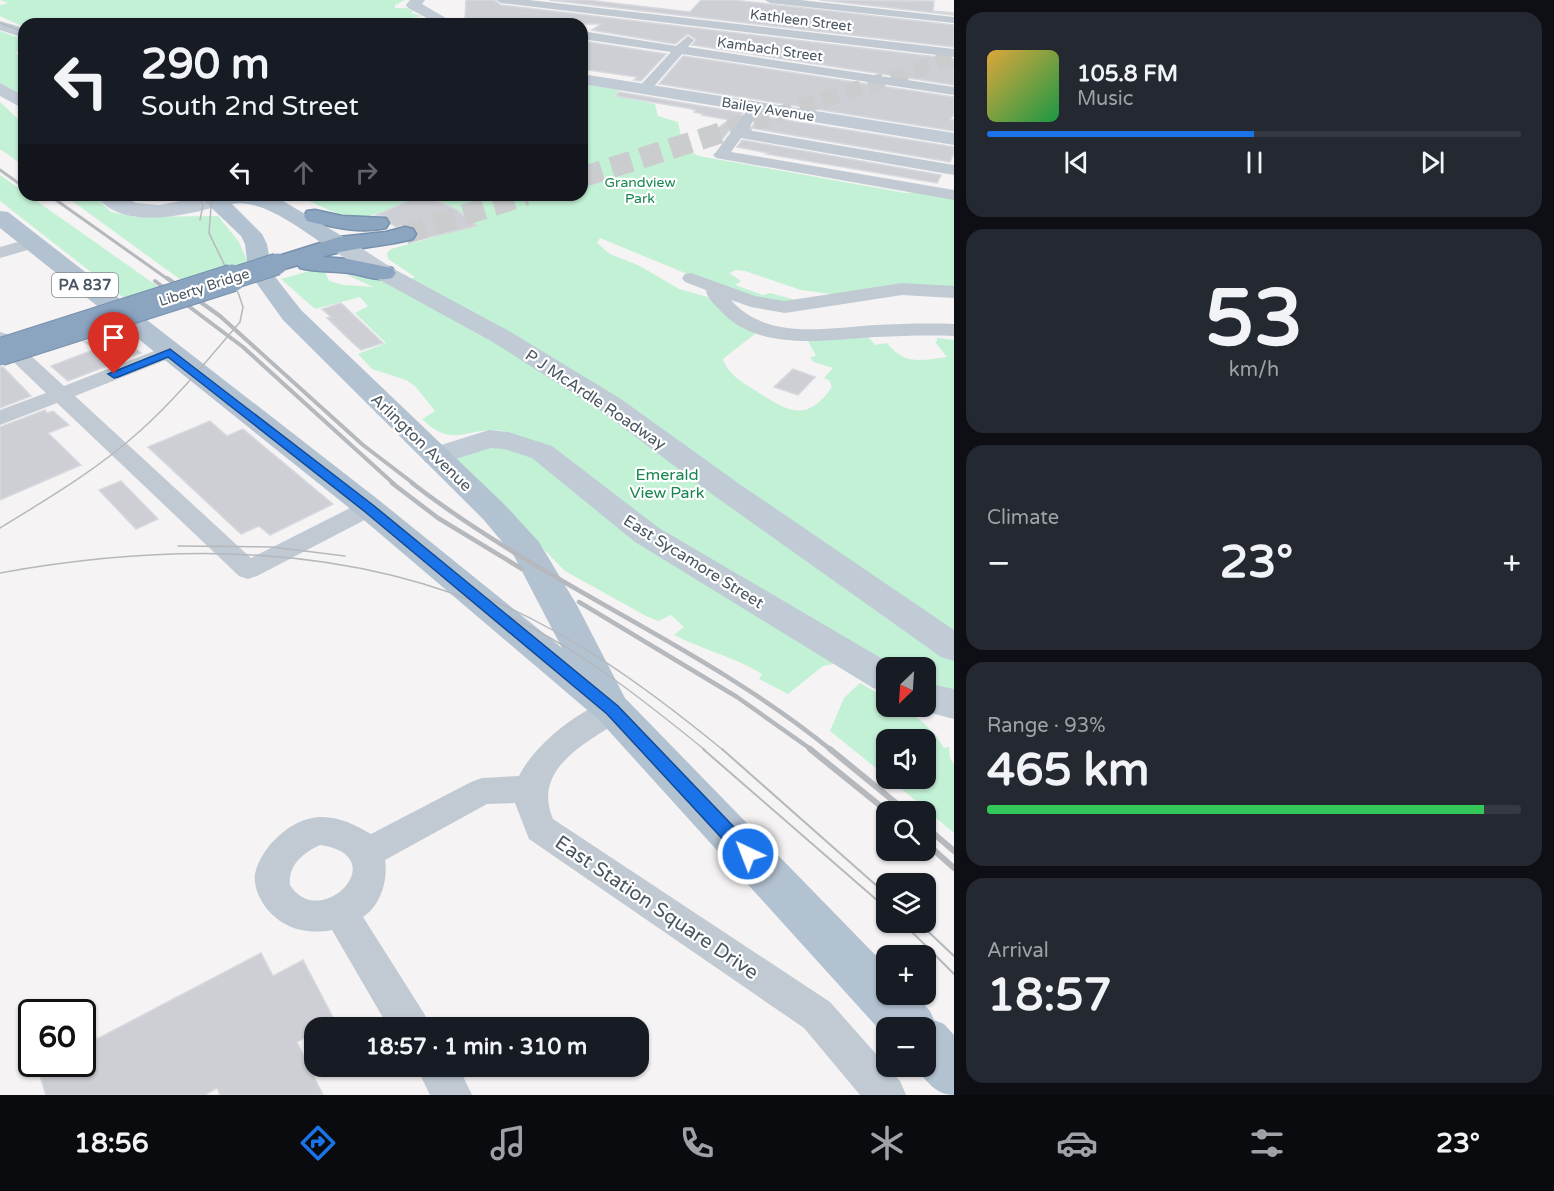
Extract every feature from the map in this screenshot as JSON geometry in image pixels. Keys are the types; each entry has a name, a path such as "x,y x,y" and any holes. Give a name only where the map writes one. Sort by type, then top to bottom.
{"highway":[{"path":"277,264 317,251 381,222 341,223 305,217 299,228 317,251 384,273"},
{"path":"317,251 405,234"},
{"name":"Liberty Bridge","path":"0,352 317,251"}],"main road":[{"name":"Arlington Avenue","path":"206,201 236,218 255,240 258,262 265,278 292,315 494,512 527,550 560,607 613,710"},
{"path":"269,201 330,230 317,251"},
{"path":"287,201 305,217"},
{"name":"PA 837","path":"0,217 369,508 613,710 902,1017"},
{"path":"936,1053 954,1073"}],"street":[{"path":"495,0 532,16"},
{"name":"Kathleen Street","path":"501,0 551,3 702,24 954,53"},
{"path":"770,0 878,16 938,14 954,20"},
{"path":"416,2 440,18"},
{"path":"870,43 878,16"},
{"path":"644,89 702,24"},
{"path":"0,25 18,31"},
{"name":"Kambach Street","path":"588,36 954,91"},
{"path":"852,76 864,61"},
{"name":"Bailey Avenue","path":"588,80 954,139"},
{"path":"0,88 18,100"},
{"path":"757,107 721,155 952,191"},
{"path":"738,133 954,170"},
{"path":"114,201 121,206 138,210 168,211 196,201"},
{"path":"138,201 156,204 184,201"},
{"path":"0,253 32,243"},
{"name":"P J McArdle Roadway","path":"384,273 501,336 611,405 727,490 954,648"},
{"path":"691,278 761,304 786,307 902,289 954,292"},
{"path":"712,287 716,295 745,320 758,327 791,337 954,330"},
{"path":"0,338 248,570 369,508"},
{"path":"0,418 170,352"},
{"name":"East Sycamore Street","path":"436,456 489,439 508,441 542,452 647,535 876,672"},
{"path":"936,700 954,704"},
{"path":"367,853 482,791 531,789 535,775 543,762 560,747 613,710"},
{"name":"East Station Square Drive","path":"531,789 532,811 541,829 817,1015 886,1095"},
{"path":"319,831 334,831 348,835 367,853 370,866 369,879 364,892 354,903 340,911 325,916 309,916 295,912 283,904 277,894 272,880 274,866 280,854 304,835 319,831"},
{"path":"340,911 404,1017"},
{"path":"441,1077 452,1095"}],"green space":[{"path":"0,0 405,0 395,5 395,8 406,8 413,11 411,13 422,16 412,18 18,18 18,24 0,16 0,5 8,3"},
{"path":"0,31 18,38 18,52 15,53 18,54 18,94 0,83"},
{"name":"Emerald View Park","path":"588,85 619,90 615,96 655,104 658,116 678,122 681,136 675,144 699,156 905,193 918,192 954,199 954,291 840,295 801,290 745,271 736,270 729,273 741,281 735,285 763,295 770,293 796,300 774,303 702,280 600,238 597,243 610,254 640,266 679,289 708,297 756,333 723,359 725,365 741,381 787,408 805,410 814,406 832,387 829,380 824,378 833,368 813,362 810,357 816,356 808,341 868,337 875,345 887,343 900,355 922,360 947,357 935,342 937,338 954,340 954,707 936,694 936,657 876,657 876,666 838,663 823,666 788,694 759,679 762,674 752,668 674,635 684,627 671,615 658,621 565,571 447,450 504,431 491,430 452,435 433,428 422,419 435,411 415,386 406,380 372,369 358,354 386,343 355,313 368,306 360,297 315,309 281,279 310,271 325,271 329,281 344,285 374,287 347,275 378,278 395,285 415,277 388,259 387,253 391,249 476,225 454,208 438,201 588,201"},
{"path":"0,102 18,119 18,162 0,149"},
{"path":"0,175 18,188 18,201 37,201 163,290 128,301 0,201"},
{"path":"72,201 100,201 111,212 135,217 218,216 239,242 248,263 185,283"},
{"path":"310,201 408,201 373,215 360,217 334,212"},
{"path":"860,683 876,692 876,717 916,717 930,729 876,729 876,768 830,731 844,698"},
{"path":"936,736 944,748 949,747 954,765 954,833 936,818 936,801 916,801 902,789 936,789"}],"building":[{"path":"466,0 494,0 501,5 954,59 954,85 692,45 696,40 688,34 675,44 592,30 601,24 588,24 588,18 465,18"},
{"path":"549,0 587,0 690,12 701,0 733,0 954,25 954,47"},
{"path":"820,0 934,1 933,11 954,13 954,15"},
{"path":"588,42 666,54 641,81 634,80 637,77 588,70"},
{"path":"683,56 954,97 954,114 950,120 954,120 954,131 659,84"},
{"path":"619,92 743,113 720,142 704,138 729,120 702,115 694,112 696,110 687,108 616,96"},
{"path":"760,116 954,147 954,153 950,162 751,128"},
{"path":"742,140 941,175 937,183 766,154 768,153 737,147"},
{"path":"408,201 437,201 454,208 477,226 418,240 416,238 418,233 414,227 404,225 396,227 386,216 376,215"},
{"path":"341,303 383,343 361,350 353,343 327,318 331,317 322,309"},
{"path":"115,332 141,353 68,381 51,366 96,349 84,342"},
{"path":"0,367 3,367 31,396 0,408"},
{"path":"793,369 815,377 798,395 774,387"},
{"path":"45,410 47,413 53,411 69,425 48,433 81,465 0,500 0,427"},
{"path":"210,421 227,436 243,429 333,504 270,535 259,526 241,534 148,447"},
{"path":"121,481 158,519 136,529 99,490"},
{"path":"261,953 273,976 303,960 333,1017 304,1017 304,1038 297,1042 304,1056 304,1077 314,1077 323,1095 220,1095 217,1088 205,1095 46,1095 40,1077 96,1077 96,1037 97,1039"}],"tunnel":[{"path":"754,122 954,58"},
{"path":"588,175 758,121"},
{"path":"405,234 507,201"}],"tram line":[{"path":"0,23 18,30"},
{"path":"200,220 203,205 201,201"},
{"path":"0,528 73,482 124,445 167,405 240,322 243,307 239,295 209,233 212,201"},
{"path":"178,546 272,547 345,556"},
{"path":"0,573 131,556 196,554 262,556 326,562 391,575 453,594 541,632 614,679 705,750"},
{"path":"470,591 539,622 603,660 664,703 723,750"},
{"path":"703,749 876,899"},
{"path":"722,749 876,885"},
{"path":"913,933 954,974"},
{"path":"930,933 954,956"}],"railway":[{"path":"0,170 18,183"},
{"path":"57,201 169,280"},
{"path":"167,278 220,316 363,445 414,484"},
{"path":"155,281 243,347 394,484"},
{"path":"392,483 438,518 522,569"},
{"path":"412,483 515,553 731,679 782,713 831,750"},
{"path":"579,602 737,697 812,750"},
{"path":"810,749 876,802"},
{"path":"830,749 894,801"},
{"path":"936,836 954,851"},
{"path":"936,852 954,868"}],"route":[{"path":"114,374 170,352 369,508 613,710 748,854"}],"park label":[{"name":"Grandview Park","path":"640,190"}]}
